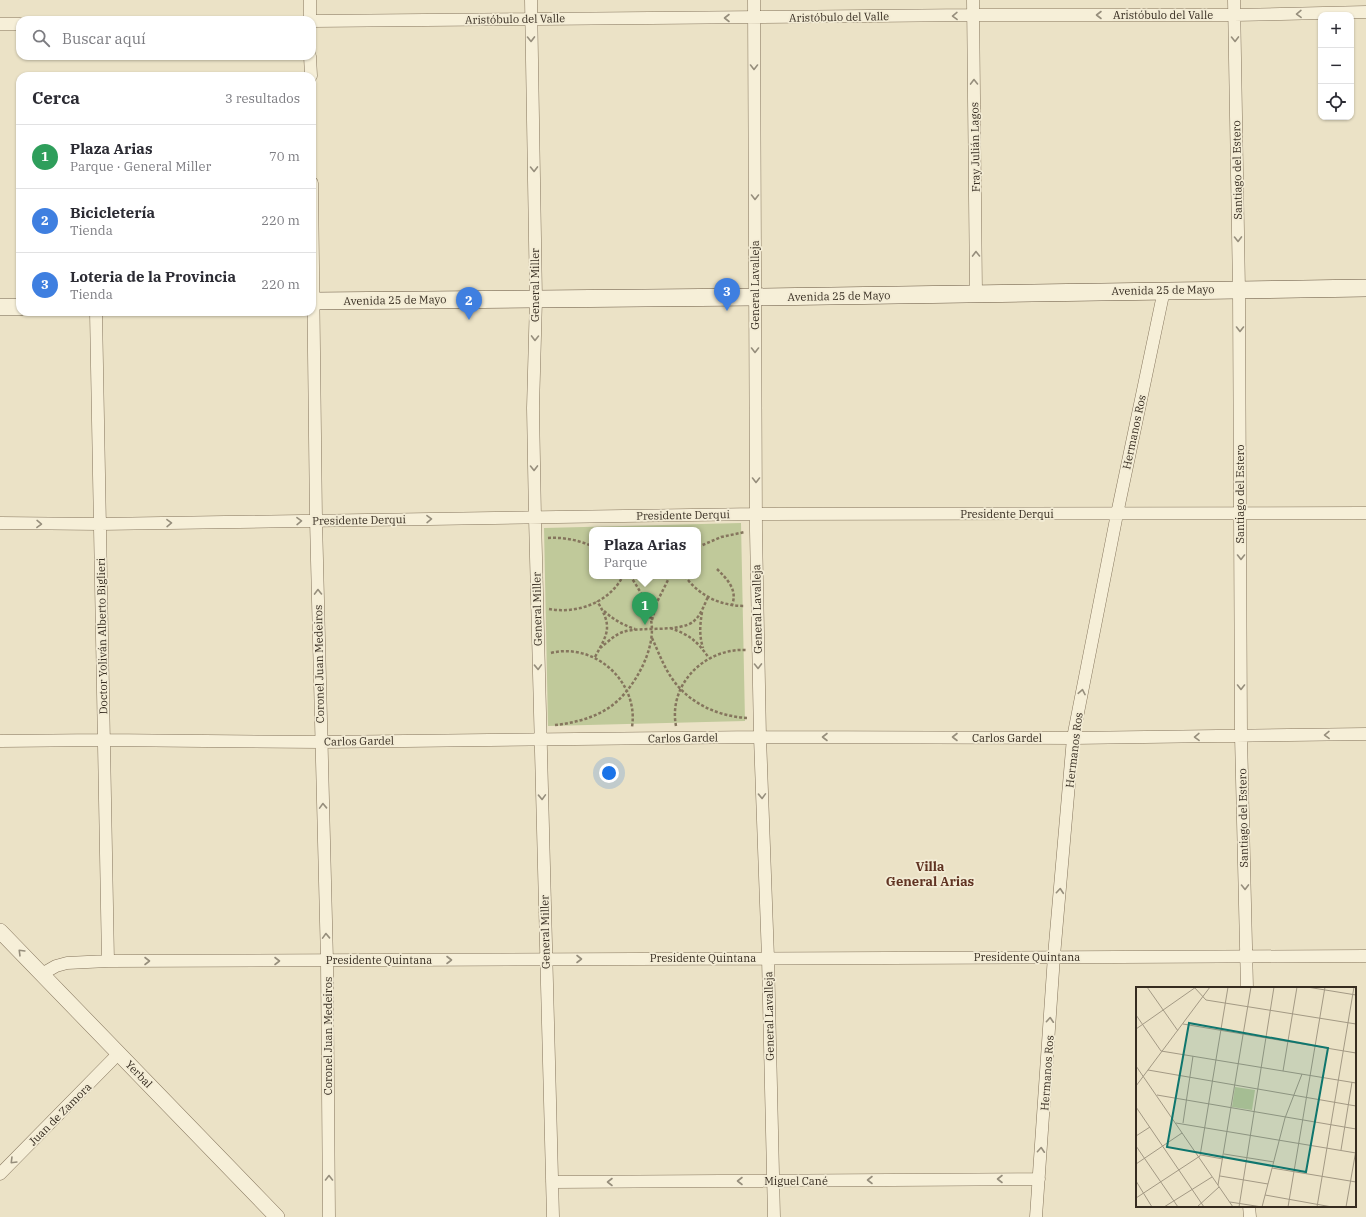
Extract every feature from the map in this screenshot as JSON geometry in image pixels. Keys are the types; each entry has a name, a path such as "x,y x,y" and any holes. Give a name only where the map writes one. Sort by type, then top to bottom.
{"main road":[{"name":"Avenida 25 de Mayo","path":"316,301 755,297 1366,288"},
{"path":"0,307 16,307"}],"street":[{"path":"310,0 311,16"},
{"name":"General Miller","path":"531,0 536,299 534,408 535,538 552,1217"},
{"name":"General Lavalleja","path":"754,0 757,603 774,1217"},
{"name":"Fray Julián Lagos","path":"973,0 976,293"},
{"name":"Santiago del Estero","path":"1234,0 1239,290 1242,736 1247,987"},
{"name":"Aristóbulo del Valle","path":"316,21 973,15 1234,15 1366,12"},
{"path":"0,24 16,24"},
{"path":"310,60 311,72"},
{"name":"Hermanos Ros","path":"1036,1217 1040,1179 1054,956 1073,738 1117,514 1164,290"},
{"name":"Doctor Yoliván Alberto Biglieri","path":"96,316 108,961"},
{"name":"Coronel Juan Medeiros","path":"313,316 316,520 327,960 329,1217"},
{"name":"Presidente Derqui","path":"0,523 100,524 757,514 1366,513"},
{"name":"Carlos Gardel","path":"0,741 103,740 321,742 540,733 628,738 1073,738 1366,734"},
{"name":"Yerbal","path":"0,931 277,1217"},
{"name":"Presidente Quintana","path":"42,974 56,966 66,963 108,961 1054,956 1366,956"},
{"name":"Juan de Zamora","path":"0,1174 119,1053"},
{"name":"Miguel Cané","path":"552,1182 1040,1179"},
{"path":"1249,1207 1250,1217"}],"path":[{"path":"701,546 721,537 756,531"},
{"path":"535,538 568,539 589,544"},
{"path":"717,569 731,586 735,596 732,605"},
{"path":"537,605 553,610 576,610 597,602 610,593 621,579"},
{"path":"540,733 597,715 610,707 627,690 640,670 647,656 652,638 652,629 651,620 640,593 632,579"},
{"path":"651,620 657,602 668,579"},
{"path":"687,579 693,586 708,597 717,601 743,606 757,603"},
{"path":"703,649 699,630 703,609 708,597"},
{"path":"595,657 608,633 608,623 597,602"},
{"path":"602,609 623,625 636,630"},
{"path":"600,648 623,632 684,626 694,621 703,609"},
{"path":"668,628 685,634 693,639 703,649 709,658"},
{"path":"652,638 671,678 681,690 693,700 721,715 737,718 759,718"},
{"path":"679,738 675,719 675,710 681,690 688,676 701,663 726,651 736,649 758,651"},
{"path":"538,658 552,653 567,651 576,652 595,657 616,673 627,690 632,706 633,724 628,738"}],"green space":[{"path":"741,523 745,721 548,726 544,528"}],"place":[{"name":"Loteria de la Provincia","path":"727,311"},
{"name":"Bicicletería","path":"469,320"},
{"name":"Plaza Arias","path":"645,625"}],"district":[{"name":"Villa General Arias","path":"930,874"}]}
